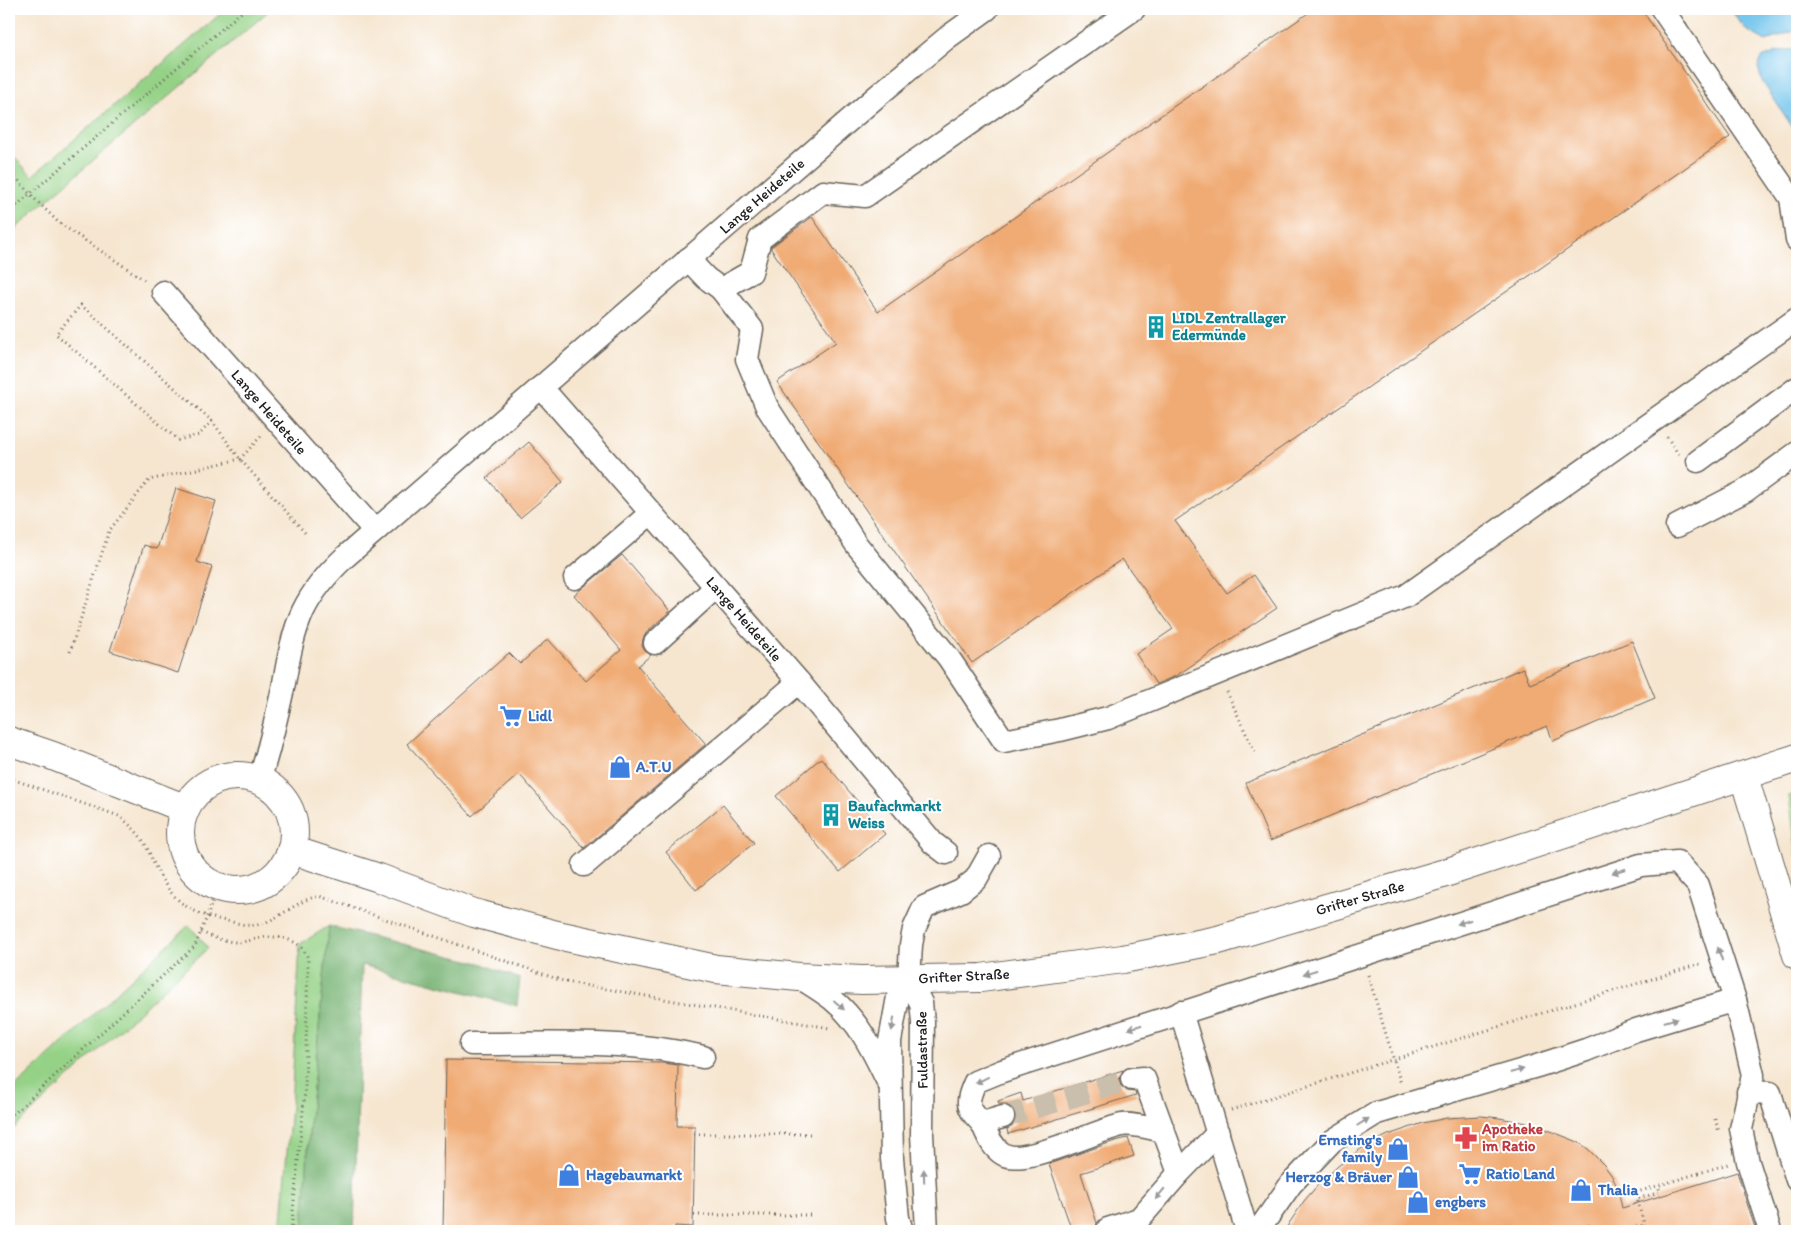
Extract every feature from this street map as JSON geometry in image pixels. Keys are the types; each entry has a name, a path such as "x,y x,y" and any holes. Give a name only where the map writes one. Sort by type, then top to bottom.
{"main road":[{"path":"9,741 53,756 186,809"},
{"name":"Grifter Straße","path":"292,850 379,878 474,913 557,935 716,969 799,977 862,980 981,978 1122,959 1218,940 1442,874 1744,777 1797,758"},
{"path":"235,776 259,781 270,786 279,794 291,814 294,826 292,850 287,862 279,872 268,881 256,887 230,890 217,887 197,874 184,855 180,832 186,809 196,794 211,782 235,776"},
{"path":"1744,777 1797,955"}],"street":[{"name":"Lange Heideteile","path":"259,781 276,719 295,631 315,591 329,573 912,66 987,9"},
{"path":"721,289 751,272 760,239 823,192 865,196 1134,9"},
{"path":"1662,9 1791,198 1797,240"},
{"path":"688,259 706,278 721,289 752,329 747,359 767,407 856,544 948,657 1004,741 1108,718 1406,596 1797,319"},
{"name":"Lange Heideteile","path":"164,292 375,532"},
{"name":"Lange Heideteile","path":"541,387 799,682 933,843 946,853"},
{"path":"1698,461 1797,388"},
{"path":"1677,526 1745,491 1797,453"},
{"path":"575,578 651,513"},
{"path":"655,643 716,587"},
{"path":"584,865 799,682"},
{"path":"910,979 910,945 914,929 924,907 961,891 976,879 989,856"},
{"path":"1164,1130 1124,1124 1041,1152 1016,1158 1004,1155 993,1146 993,1120 970,1111 968,1099 975,1082 1002,1071 1641,865 1677,862 1698,885 1735,1000 1753,1075 1741,1129 1748,1162 1770,1231"},
{"path":"799,977 831,998 846,1012 867,1040 891,1087"},
{"name":"Fuldastraße","path":"902,1231 898,1218 892,1159 890,1041 898,998 910,979"},
{"name":"Fuldastraße","path":"910,979 921,1003 924,1022 922,1134 927,1231"},
{"path":"1258,1231 1291,1184 1332,1141 1377,1113 1537,1066 1586,1050 1636,1030 1735,1000"},
{"path":"1181,1012 1247,1231"},
{"path":"471,1044 616,1045 703,1057"},
{"path":"1132,1079 1144,1078 1179,1172"},
{"path":"1748,1092 1770,1093 1797,1180"},
{"path":"1108,1229 1141,1225 1215,1124"}],"path":[{"path":"9,212 244,9"},
{"path":"9,169 30,194 60,223 164,292"},
{"path":"212,421 199,435 178,440 56,334 81,305 212,421 240,459 306,535"},
{"path":"70,652 109,531 149,480 240,459 277,421"},
{"path":"1218,672 1254,753"},
{"path":"9,778 119,816 131,826 145,843 158,872 171,893 185,907 207,917 255,926 277,918 308,898 319,896 566,982 834,1029"},
{"path":"9,1118 195,946 217,887"},
{"path":"201,932 219,940 236,942 266,937 279,937 295,942 306,951 308,959 305,1091 292,1231"},
{"path":"1362,955 1407,1104"},
{"path":"1215,1124 1394,1060 1722,958"},
{"path":"1715,1119 1720,1137"},
{"path":"694,1134 814,1134"},
{"path":"1631,1194 1728,1164 1726,1155"},
{"path":"1646,1231 1637,1199 1660,1192 1658,1185"},
{"path":"694,1215 813,1215"},
{"path":"1588,1225 1598,1231"},
{"path":"1622,1231 1644,1225"}],"green space":[{"path":"226,9 271,9 47,200 9,235 9,151 32,176"},
{"path":"1797,793 1797,856 1789,796"},
{"path":"189,925 208,948 9,1133 9,1093"},
{"path":"329,926 310,1119 303,1231 280,1231 291,1107 300,944"},
{"path":"329,926 480,963 520,979 517,1006 362,965 354,1231 303,1231 310,1119"}],"water":[{"path":"1730,9 1797,9 1797,30 1766,41 1746,30"},
{"path":"1794,49 1797,51 1797,134 1762,81 1758,67 1762,58 1777,52"}],"building":[{"name":"LIDL Zentrallager Edermünde","path":"1314,9 1641,9 1730,137 1175,521 1227,593 1254,575 1277,608 1176,676 1156,684 1136,654 1173,629 1122,559 972,663 777,382 836,342 771,247 812,217 878,312"},
{"path":"529,442 563,482 520,518 487,478"},
{"path":"176,488 216,501 197,562 212,567 178,673 110,651 144,545 157,549"},
{"path":"622,555 670,611 646,633 642,646 651,655 638,666 706,744 584,848 519,774 472,816 407,744 509,653 520,664 548,639 586,681 621,650 574,595"},
{"path":"1632,641 1655,698 1553,741 1547,726 1270,841 1246,783 1523,668 1530,684"},
{"name":"Baufachmarkt Weiss","path":"821,758 885,834 840,872 776,796"},
{"path":"723,805 754,843 696,890 666,852"},
{"name":"Hagebaumarkt","path":"446,1060 663,1063 678,1065 677,1126 695,1126 693,1227 675,1226 675,1231 443,1231"},
{"path":"1123,1070 1119,1080 1121,1086 1127,1091 1135,1092 1136,1095 1008,1134 1007,1129 1013,1126 1016,1121 1015,1113 1012,1107 1006,1104 999,1104 998,1101 1021,1093 1023,1101"},
{"name":"Ratio Land","path":"1481,1116 1533,1124 1578,1142 1604,1165 1612,1176 1618,1189 1622,1208 1737,1172 1756,1231 1284,1231 1304,1201 1318,1185 1338,1166 1362,1148 1388,1135 1423,1123 1447,1118"},
{"path":"1128,1138 1134,1156 1081,1173 1097,1223 1095,1231 1072,1231 1049,1164"}],"tunnel":[{"path":"1003,1117 1132,1079"}],"place":[{"name":"LIDL Zentrallager Edermünde","path":"1156,327"},
{"name":"Lidl","path":"511,716"},
{"name":"A.T.U","path":"620,767"},
{"name":"Baufachmarkt Weiss","path":"831,815"},
{"name":"Apotheke im Ratio","path":"1466,1138"},
{"name":"Ernsting's family","path":"1398,1149"},
{"name":"Ratio Land","path":"1470,1174"},
{"name":"Hagebaumarkt","path":"569,1175"},
{"name":"Herzog & Bräuer","path":"1408,1177"},
{"name":"Thalia","path":"1581,1190"},
{"name":"engbers","path":"1418,1202"}]}
